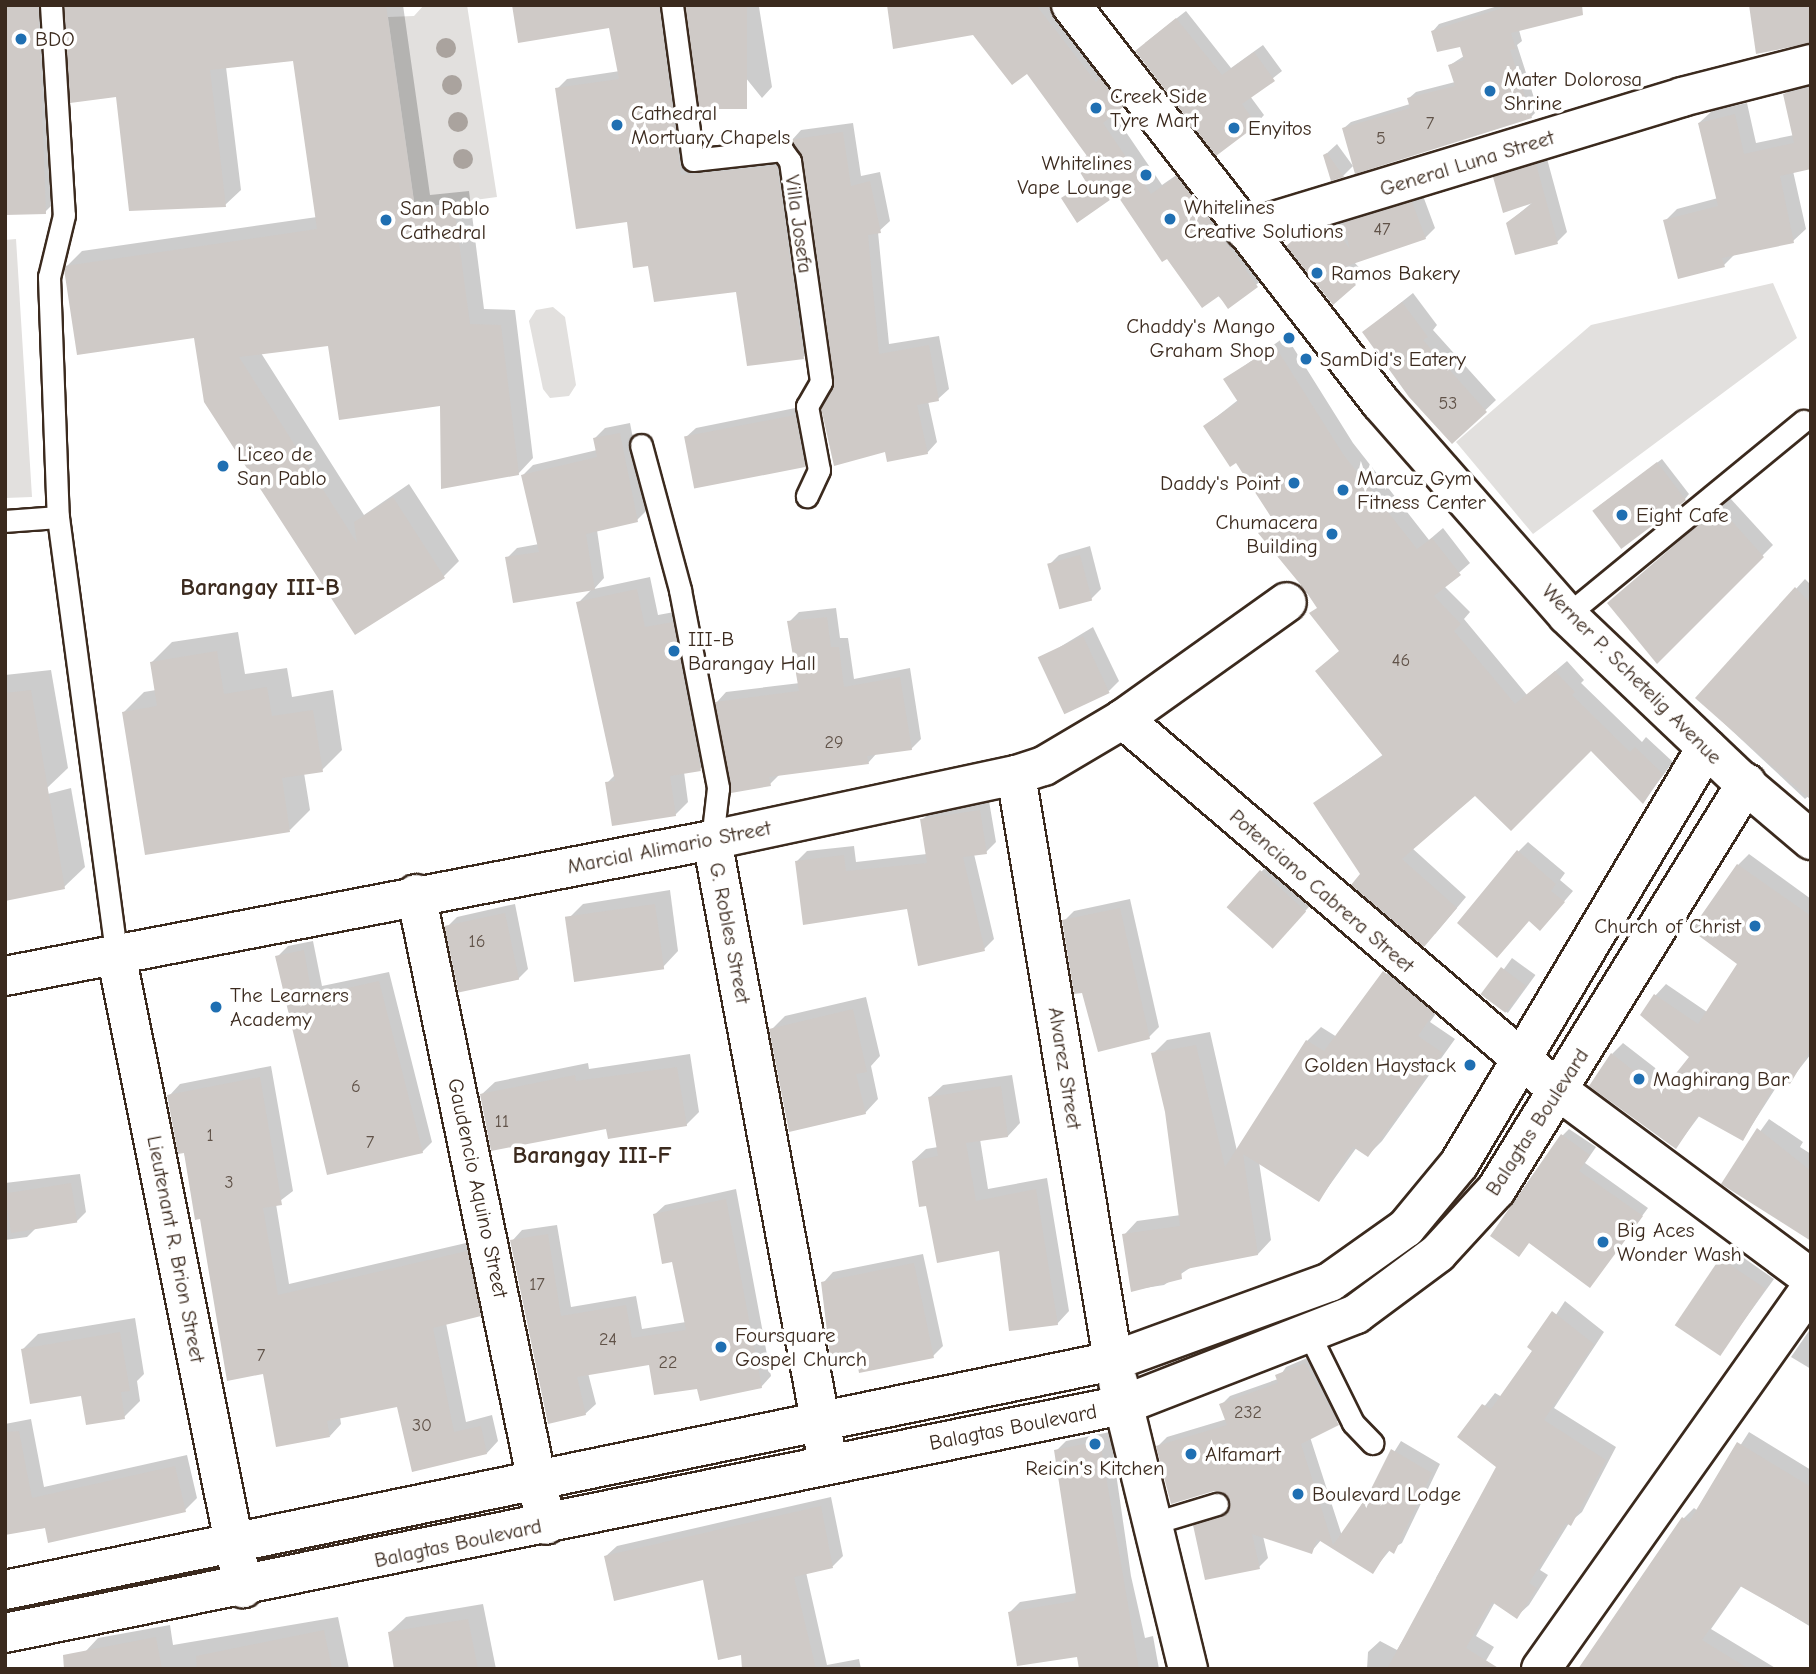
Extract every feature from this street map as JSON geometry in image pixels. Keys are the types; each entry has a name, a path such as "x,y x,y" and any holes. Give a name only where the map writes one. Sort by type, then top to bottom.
{"street":[{"name":"Werner P. Schetelig Avenue","path":"1071,5 1381,403 1566,615 1706,748 1811,840"},
{"name":"General Luna Street","path":"1245,230 1682,97 1811,64"},
{"name":"Marcial Alimario Street","path":"5,976 415,894 712,840 1016,775 1044,766 1123,719 1287,602"},
{"name":"Potenciano Cabrera Street","path":"1123,719 1559,1091"},
{"name":"Balagtas Boulevard","path":"5,1590 540,1482 1113,1361 1330,1282 1406,1228 1459,1164 1523,1061 1706,748"},
{"name":"Alvarez Street","path":"1016,775 1113,1361 1123,1405"},
{"name":"Balagtas Boulevard","path":"5,1633 243,1588 828,1463 1123,1405 1310,1336 1356,1314 1438,1253 1496,1190 1746,783"},
{"name":"G. Robles Street","path":"712,840 828,1463"},
{"name":"Gaudencio Aquino Street","path":"415,894 540,1482 546,1525"},
{"name":"Lieutenant R. Brion Street","path":"116,954 243,1588"},
{"path":"1559,1091 1811,1278"},
{"path":"1541,1669 1811,1286"},
{"path":"1123,1405 1188,1669"}],"lane":[{"path":"51,5 64,215 49,277 58,517 116,954"},
{"name":"Villa Josefa","path":"672,5 693,160 782,150 790,161 821,382 807,406 819,470 807,496"},
{"path":"1566,615 1803,421"},
{"name":"G. Robles Street","path":"641,445 680,590 718,788 712,840"},
{"path":"5,521 58,517"},
{"path":"1310,1336 1353,1423 1372,1443"},
{"path":"1151,1524 1217,1504"}],"shaded area":[{"path":"424,5 467,5 497,197 415,208 388,17 414,16"},
{"path":"16,239 32,497 5,498 5,240"},
{"path":"1773,283 1797,338 1533,534 1456,442 1591,325"},
{"path":"553,307 565,317 576,385 569,396 550,398 543,389 529,321 536,310"}],"building":[{"path":"5,5 38,5 46,214 5,215"},
{"path":"64,5 386,5 415,209 454,205 470,324 501,325 519,475 441,489 440,406 339,420 328,346 239,357 357,543 354,522 393,497 445,578 355,635 204,402 194,338 77,355 64,269 65,266 317,229 293,61 210,70 226,207 129,211 116,97 70,103"},
{"path":"512,5 659,5 681,175 777,166 804,359 747,366 736,292 654,302 648,266 633,268 627,222 576,229 555,88 619,79 609,28 518,43"},
{"path":"685,5 747,5 747,109 685,109"},
{"path":"887,5 1036,5 1096,82 1100,78 1123,107 1103,123 1151,194 1177,176 1258,287 1228,309 1219,296 1202,308 1167,259 1162,262 1117,195 1077,223 1061,198 1086,182 1075,164 1087,156 1027,74 1012,85 973,35 893,49"},
{"path":"1512,5 1582,5 1583,15 1511,33 1516,49 1510,50 1532,118 1355,174 1342,128 1410,108 1407,98 1455,86 1448,65 1464,60 1460,47 1437,52 1431,31"},
{"path":"1749,5 1811,5 1811,43 1756,54"},
{"path":"1176,18 1222,75 1254,52 1275,81 1242,104 1257,125 1216,156 1135,51"},
{"path":"1811,87 1811,169 1780,176 1794,243 1722,258 1725,267 1678,279 1663,220 1718,206 1698,123 1735,114 1744,154 1794,143 1783,94"},
{"path":"843,132 851,186 870,181 881,233 868,235 879,354 929,345 939,401 917,405 928,454 887,462 885,452 834,466 821,408 834,380 803,159 789,140"},
{"path":"1327,153 1344,177 1331,181 1323,155"},
{"path":"1536,164 1558,244 1515,255 1506,223 1533,203 1503,213 1493,177"},
{"path":"1412,202 1426,239 1341,268 1356,285 1333,305 1286,246 1297,237 1333,226 1350,249 1343,223"},
{"path":"1402,302 1428,337 1423,340 1487,412 1452,444 1409,397 1362,332"},
{"path":"1275,346 1343,454 1417,549 1432,538 1461,575 1434,596 1461,624 1454,631 1515,704 1555,671 1575,692 1572,695 1630,752 1635,747 1663,774 1643,804 1591,751 1511,831 1475,796 1402,859 1457,908 1424,947 1351,885 1360,874 1313,803 1383,756 1315,671 1339,651 1309,613 1317,608 1305,590 1258,533 1273,520 1236,463 1230,467 1203,426 1238,402 1223,379"},
{"path":"795,415 805,467 694,489 684,437"},
{"path":"620,433 638,522 586,534 595,590 513,603 505,557 539,552 521,475 597,457 593,438"},
{"path":"1657,462 1686,500 1621,549 1592,511"},
{"path":"1719,507 1764,557 1657,664 1607,603"},
{"path":"1080,555 1092,600 1059,609 1047,564"},
{"path":"1795,587 1811,604 1811,800 1695,698"},
{"path":"637,589 645,627 673,622 701,771 670,776 676,816 612,826 605,782 615,781 576,602"},
{"path":"827,617 831,647 839,647 844,687 900,677 912,750 867,756 869,764 769,777 771,786 731,793 715,702 799,691 787,621"},
{"path":"1083,636 1110,693 1064,714 1038,657"},
{"path":"217,651 224,694 267,687 272,716 313,710 323,772 282,778 290,832 145,855 122,712 157,706 150,662"},
{"path":"31,690 65,889 5,901 5,693"},
{"path":"980,810 987,854 963,857 985,951 918,966 907,909 803,925 795,861 844,855 846,871 927,863 920,819"},
{"path":"1517,850 1556,884 1551,891 1565,902 1540,931 1529,921 1497,958 1457,923"},
{"path":"1737,864 1811,916 1811,1049 1790,1084 1779,1078 1743,1141 1698,1116 1676,1149 1589,1086 1611,1053 1661,1092 1689,1057 1640,1015 1654,994 1698,1024 1737,964 1691,930"},
{"path":"1260,870 1306,911 1273,949 1227,907"},
{"path":"655,904 664,969 574,982 565,917"},
{"path":"1120,908 1150,1039 1098,1052 1082,993 1074,994 1062,920"},
{"path":"505,913 519,980 458,992 444,926"},
{"path":"304,950 312,996 379,981 423,1153 327,1175 275,956"},
{"path":"1501,967 1526,986 1505,1013 1481,994"},
{"path":"1383,971 1434,1013 1418,1036 1443,1053 1368,1157 1353,1147 1319,1202 1243,1154 1258,1255 1181,1270 1182,1279 1131,1292 1122,1234 1180,1226 1165,1112 1151,1053 1196,1045 1225,1167 1306,1040 1324,1051"},
{"path":"853,1009 867,1072 856,1074 866,1114 789,1132 769,1029"},
{"path":"677,1067 687,1126 608,1139 606,1129 491,1151 480,1094 575,1075 576,1081"},
{"path":"260,1077 282,1205 263,1208 278,1295 467,1251 481,1316 433,1328 454,1432 481,1426 487,1454 412,1472 397,1407 327,1421 330,1437 276,1447 263,1374 227,1381 200,1219 195,1220 184,1153 178,1154 167,1095"},
{"path":"1001,1086 1008,1137 966,1143 976,1201 1036,1189 1058,1325 1009,1331 999,1251 937,1263 926,1206 919,1207 912,1161 938,1156 928,1097"},
{"path":"1757,1128 1811,1171 1811,1241 1721,1184"},
{"path":"1561,1134 1590,1155 1579,1171 1643,1216 1590,1288 1529,1243 1519,1257 1490,1236"},
{"path":"71,1183 77,1223 11,1233 5,1193"},
{"path":"726,1199 762,1388 700,1401 697,1389 654,1395 649,1365 577,1377 586,1415 548,1424 510,1240 548,1234 561,1316 626,1305 632,1338 686,1330 672,1262 662,1264 653,1214"},
{"path":"1720,1258 1766,1289 1720,1356 1675,1325"},
{"path":"914,1263 934,1358 859,1373 855,1351 830,1356 821,1282"},
{"path":"1552,1311 1594,1344 1544,1420 1606,1460 1571,1526 1566,1523 1529,1583 1537,1588 1517,1619 1492,1602 1466,1648 1500,1669 1387,1669 1496,1467 1457,1437 1482,1404 1491,1409 1532,1351 1527,1347"},
{"path":"120,1332 130,1391 121,1392 125,1419 86,1425 81,1396 30,1404 21,1349"},
{"path":"1305,1363 1339,1425 1301,1444 1333,1545 1368,1495 1391,1449 1432,1473 1394,1554 1388,1550 1373,1574 1317,1539 1312,1554 1252,1534 1260,1569 1205,1580 1193,1525 1226,1513 1229,1500 1214,1491 1171,1504 1156,1446 1227,1425 1219,1404 1278,1383 1275,1375"},
{"path":"19,1431 32,1498 175,1466 186,1512 48,1543 45,1528 5,1535 5,1432"},
{"path":"1100,1441 1139,1669 1079,1669 1077,1657 1017,1666 1008,1612 1074,1601 1076,1594 1054,1450"},
{"path":"1737,1442 1811,1487 1811,1626 1740,1586 1702,1640 1749,1669 1578,1669 1682,1517 1689,1522"},
{"path":"821,1506 833,1568 794,1577 816,1669 742,1669 741,1655 718,1660 703,1580 614,1601 604,1556"},
{"path":"468,1619 478,1669 394,1669 388,1632"},
{"path":"324,1630 332,1669 197,1669 196,1656"},
{"path":"156,1637 162,1669 64,1669 63,1655"}],"place":[{"name":"BDO","path":"21,39"},
{"name":"Mater Dolorosa Shrine","path":"1490,91"},
{"name":"Creek Side Tyre Mart","path":"1096,108"},
{"name":"Cathedral Mortuary Chapels","path":"617,125"},
{"name":"Enyitos","path":"1234,128"},
{"name":"Whitelines Vape Lounge","path":"1146,175"},
{"name":"Whitelines Creative Solutions","path":"1170,219"},
{"name":"San Pablo Cathedral","path":"386,220"},
{"name":"Ramos Bakery","path":"1317,273"},
{"name":"Chaddy's Mango Graham Shop","path":"1289,338"},
{"name":"SamDid's Eatery","path":"1306,359"},
{"name":"Liceo de San Pablo","path":"223,466"},
{"name":"Daddy's Point","path":"1294,483"},
{"name":"Marcuz Gym Fitness Center","path":"1343,490"},
{"name":"Eight Cafe","path":"1622,515"},
{"name":"Chumacera Building","path":"1332,534"},
{"name":"III-B Barangay Hall","path":"674,651"},
{"name":"Church of Christ","path":"1755,926"},
{"name":"The Learners Academy","path":"216,1007"},
{"name":"Golden Haystack","path":"1470,1065"},
{"name":"Maghirang Bar","path":"1639,1079"},
{"name":"Big Aces Wonder Wash","path":"1603,1242"},
{"name":"Foursquare Gospel Church","path":"721,1347"},
{"name":"Reicin's Kitchen","path":"1095,1444"},
{"name":"Alfamart","path":"1191,1454"},
{"name":"Boulevard Lodge","path":"1298,1494"}],"district":[{"name":"Barangay III-B","path":"260,588"},
{"name":"Barangay III-F","path":"592,1156"}]}
